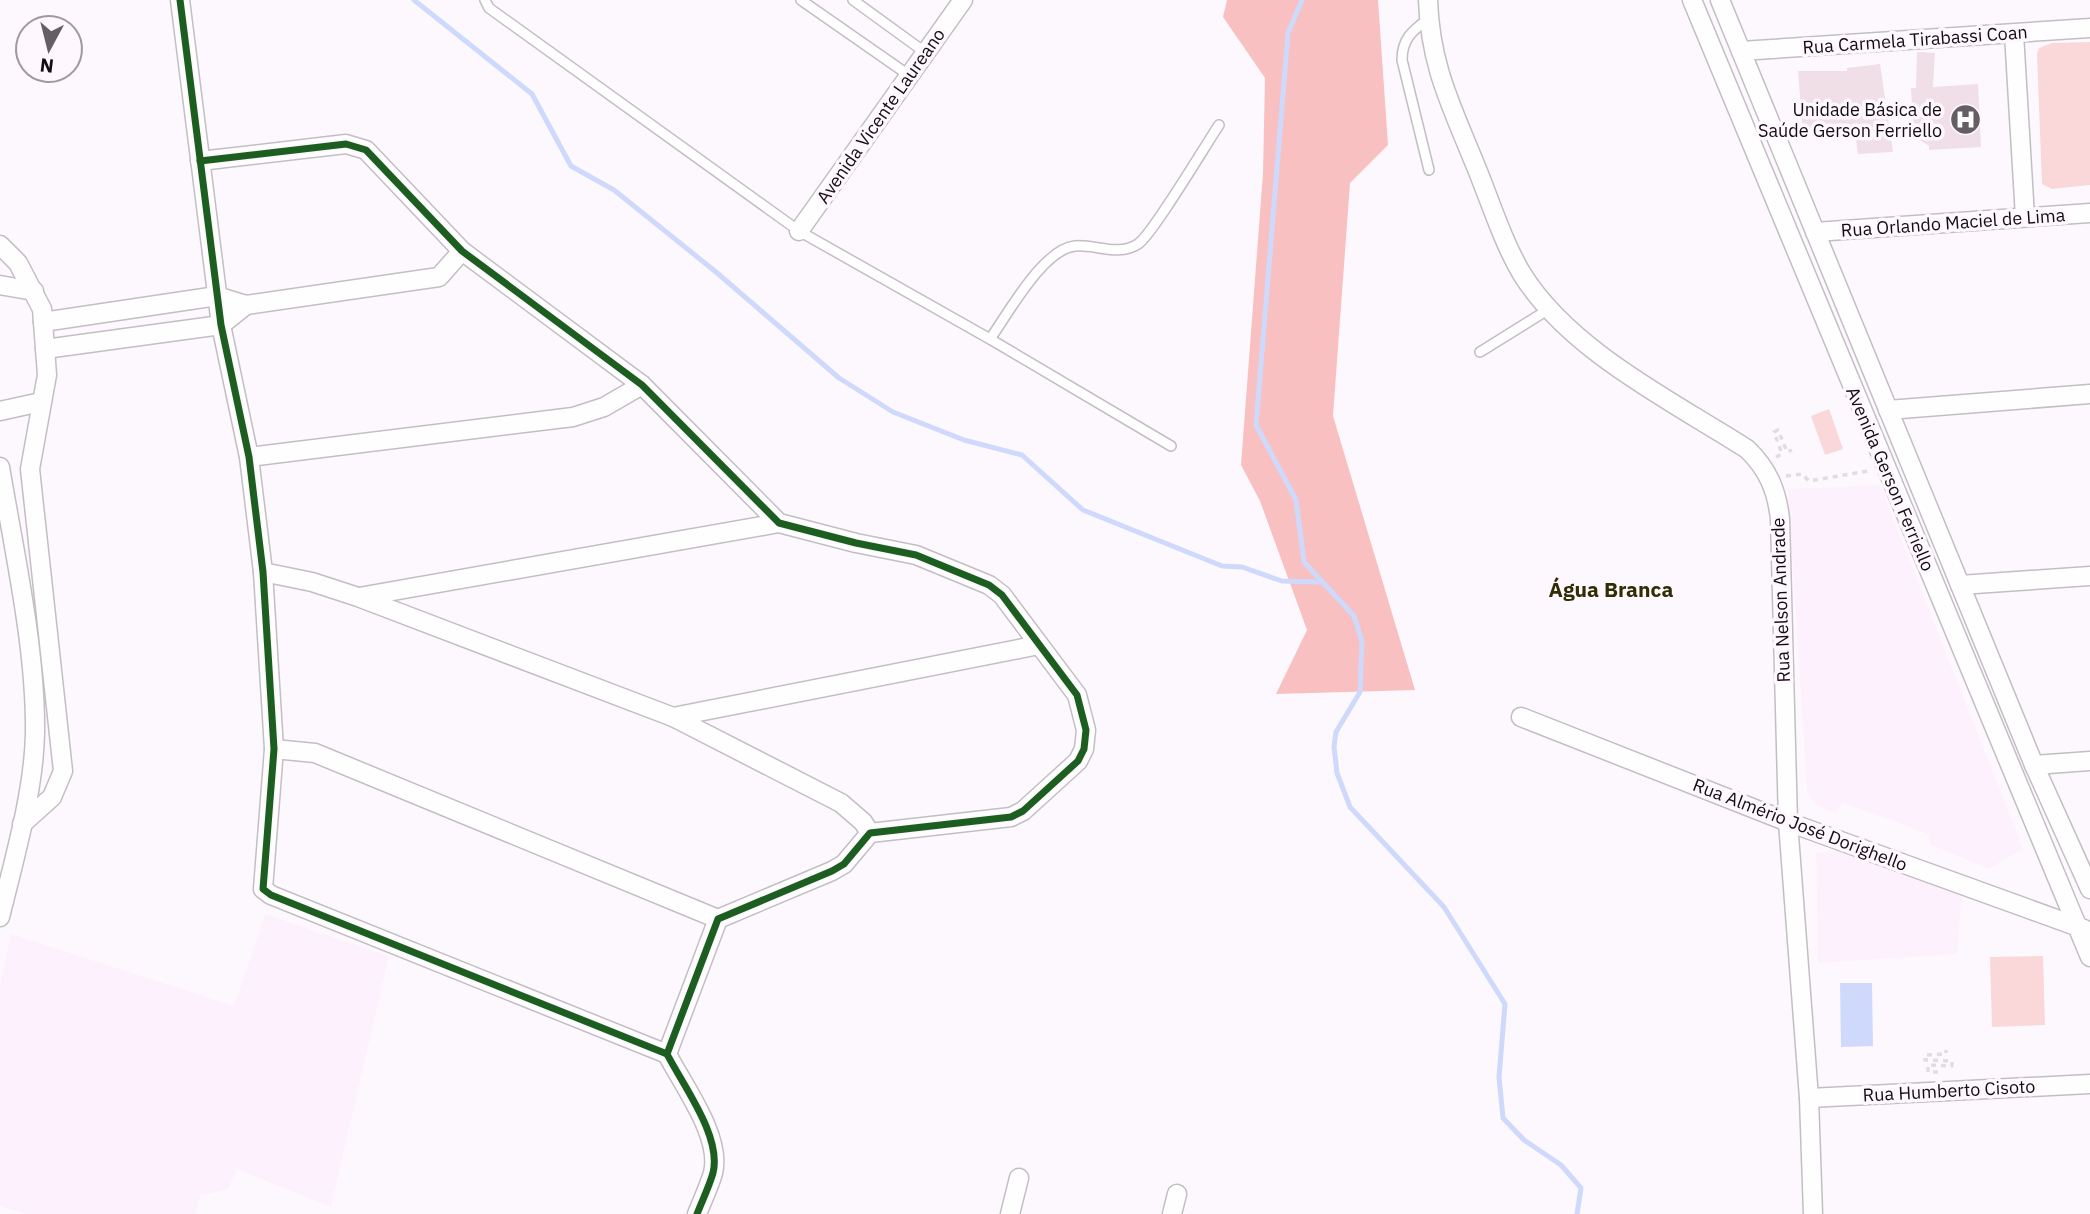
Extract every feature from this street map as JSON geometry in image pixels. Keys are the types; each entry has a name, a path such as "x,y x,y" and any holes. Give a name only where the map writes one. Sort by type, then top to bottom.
{"street":[{"path":"180,0 221,324 249,457 263,572 274,749 262,882 265,892 667,1054 696,1112 711,1131 713,1172 697,1214"},
{"name":"Avenida Vicente Laureano","path":"799,231 963,0"},
{"path":"1428,0 1432,54 1443,88 1521,272 1549,309 1584,344 1747,449 1766,472"},
{"name":"Avenida Gerson Ferriello","path":"1692,0 1886,468 2085,929 2090,957"},
{"name":"Avenida Gerson Ferriello","path":"1720,0 2034,765 2090,889"},
{"name":"Rua Carmela Tirabassi Coan","path":"1741,51 2090,28"},
{"path":"2014,34 2025,217"},
{"path":"200,161 358,145 366,150 462,251 642,386 779,523"},
{"name":"Rua Orlando Maciel de Lima","path":"1815,232 2090,213"},
{"path":"0,245 18,263 34,290 43,322 47,375 30,469 63,771 52,797 22,824"},
{"path":"43,322 217,296 246,305 439,278 462,251"},
{"path":"0,285 34,290"},
{"path":"45,349 221,324 246,305"},
{"path":"249,457 573,417 604,407 642,386"},
{"path":"1888,410 2090,394"},
{"path":"0,411 41,402"},
{"path":"0,467 26,622 35,733 22,824 0,917"},
{"name":"Rua Nelson Andrade","path":"1766,472 1780,519 1788,822 1809,1098 1812,1214"},
{"path":"274,749 315,753 718,919 844,864 870,834 1018,814 1078,761 1086,740 1082,704 1007,600 989,586 916,555 779,523 358,597"},
{"path":"263,572 312,582 358,597 673,717 841,803 863,822 870,834"},
{"path":"1960,585 2090,576"},
{"path":"673,717 1039,645"},
{"name":"Rua Almério José Dorighello","path":"1521,717 1788,822 2085,929"},
{"path":"2034,765 2090,761"},
{"path":"667,1054 718,919"},
{"name":"Rua Humberto Cisoto","path":"1809,1098 2090,1084"},
{"path":"1010,1214 1019,1178"},
{"path":"1172,1214 1177,1194"}],"lane":[{"path":"485,0 488,8 799,231 1171,446"},
{"path":"801,0 909,76"},
{"path":"853,0 926,52"},
{"path":"1429,19 1409,34 1402,47 1402,60 1429,170"},
{"path":"990,339 1048,258 1076,246 1117,250 1141,242 1219,125"},
{"path":"1480,352 1549,309"}],"path":[{"path":"1766,472 1782,454 1773,432 1778,430 1787,452 1791,450"},
{"path":"1766,472 1802,474 1809,481 1886,468"},
{"path":"1946,1050 1946,1054 1925,1055 1925,1060 1952,1061 1952,1066 1928,1065 1928,1072 1952,1071 1955,1090"}],"shaded area":[{"path":"1227,0 1378,0 1388,145 1350,183 1333,416 1415,690 1276,694 1307,630 1260,501 1241,465 1263,173 1265,78 1223,17"},
{"path":"2090,42 2090,185 2052,189 2042,184 2037,54 2039,48 2052,43"},
{"path":"1829,409 1843,449 1825,455 1811,416"},
{"path":"1880,485 2023,849 1988,869 1930,844 1928,834 1842,802 1837,813 1818,806 1807,792 1788,489"},
{"path":"1844,850 1962,893 1957,954 1818,963 1816,853"},
{"path":"265,914 389,956 331,1207 237,1169 228,1189 200,1196 195,1214 26,1214 0,1206 0,985 11,934 234,1006"},
{"path":"2043,956 2045,1025 1992,1027 1990,957"}],"water":[{"path":"1840,983 1872,983 1873,1046 1841,1047"}],"building":[{"name":"Unidade Básica de Saúde Gerson Ferriello","path":"1917,52 1935,53 1933,87 1978,84 1981,147 1929,150 1929,146 1914,136 1911,88 1916,88"},
{"path":"1880,64 1893,152 1858,154 1854,126 1803,134 1798,71 1847,71 1847,68"}],"waterway":[{"path":"414,0 532,94 571,166 614,190 716,272 839,378 893,412 964,440 1022,455 1083,510 1222,566 1242,567 1282,581 1322,582"},
{"path":"1302,0 1288,33 1256,425 1296,500 1304,562 1354,616 1362,641 1360,692 1336,732 1334,747 1337,773 1350,807 1444,907 1505,1004 1499,1077 1503,1118 1524,1140 1561,1165 1581,1188 1577,1214"}],"cycle path":[{"path":"180,0 221,325 249,457 263,572 274,749 263,889 271,895 667,1054 700,1112 712,1144 713,1173 697,1214"},
{"path":"200,161 346,144 366,150 462,251 642,385 779,523 916,555 989,585 1002,595 1077,695 1086,730 1084,749 1078,761 1023,811 1011,817 870,833 844,864 832,871 718,919 667,1054"}],"place":[{"name":"Unidade Básica de Saúde Gerson Ferriello","path":"1965,120"}],"district":[{"name":"Água Branca","path":"1611,590"}]}
